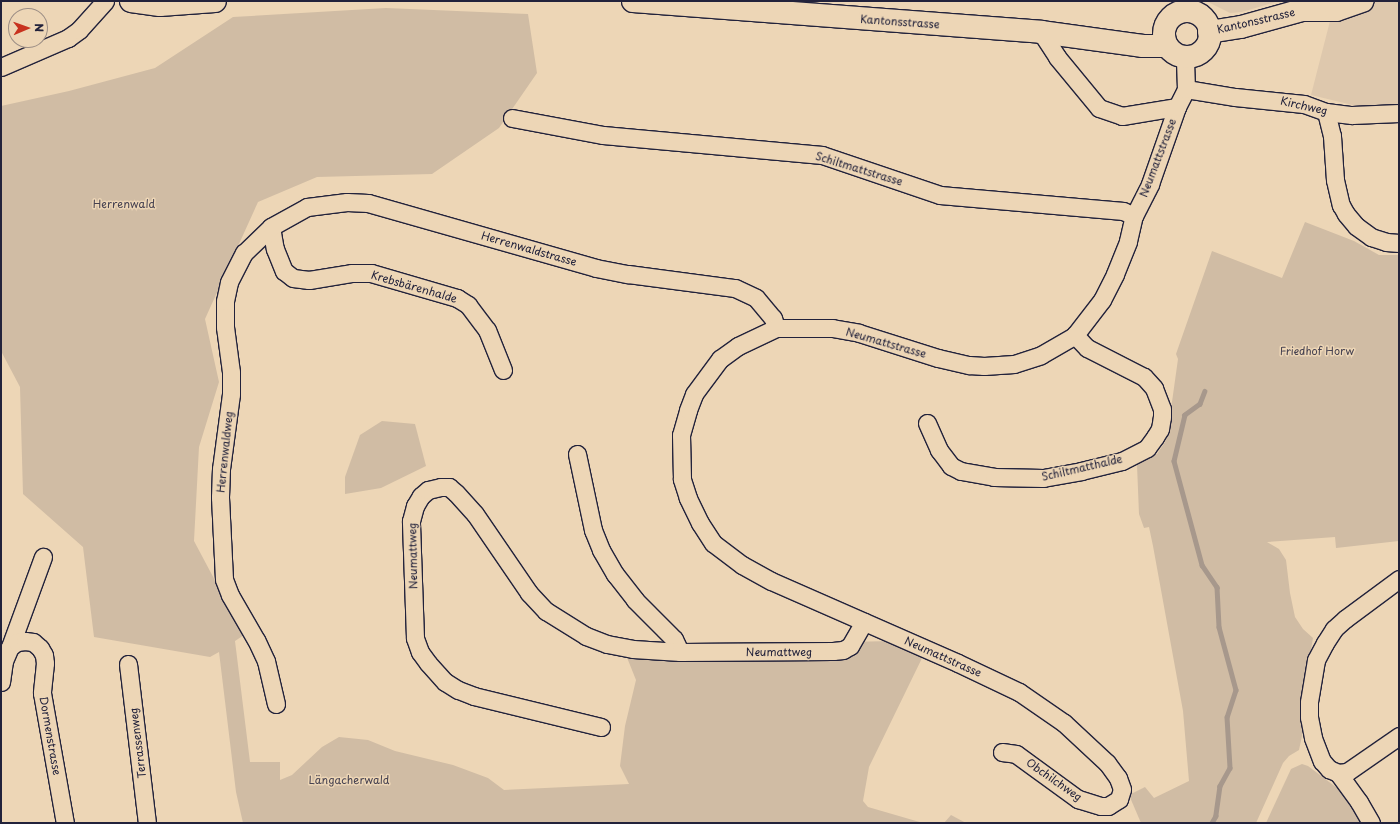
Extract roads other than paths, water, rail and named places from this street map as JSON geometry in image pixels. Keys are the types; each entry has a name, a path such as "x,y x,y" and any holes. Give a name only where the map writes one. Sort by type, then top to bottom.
{"main road":[{"path":"131,1 160,5 215,1"},
{"name":"Kantonsstrasse","path":"633,1 1041,32 1176,52"},
{"name":"Kantonsstrasse","path":"1209,32 1241,27 1309,6 1336,10 1362,1"},
{"path":"1175,7 1198,14 1208,25 1209,32 1207,45 1203,50 1191,57 1176,52 1164,31 1175,7"}],"street":[{"path":"1,67 68,38 79,30 105,1"},
{"path":"1041,32 1057,57 1099,108 1122,116 1177,107"},
{"name":"Neumattstrasse","path":"1122,789 1115,774 1089,746 1064,723 1019,692 771,581 742,565 713,543 700,523 684,486 681,460 681,435 694,394 720,359 738,346 776,328 832,328 859,333 938,358 969,365 984,366 1014,364 1041,355 1075,335 1102,300 1115,274 1128,241 1134,216 1150,184 1177,107 1186,89 1176,52"},
{"name":"Kirchweg","path":"1186,89 1235,97 1304,104 1326,112 1352,115 1399,113"},
{"path":"1326,112 1332,136 1335,180 1346,214 1356,226 1371,237 1386,242 1399,243"},
{"name":"Schiltmattstrasse","path":"512,118 603,136 822,155 940,195 1123,211 1134,216"},
{"name":"Herrenwaldstrasse","path":"271,227 307,207 347,202 368,203 596,268 628,274 723,285 735,288 747,292 766,308 773,318 776,328"},
{"name":"Krebsbärenhalde","path":"271,227 275,249 284,271 293,278 309,280 352,273 371,273 457,298 468,305 487,330 503,370"},
{"name":"Herrenwaldweg","path":"271,227 244,253 230,282 225,301 225,327 231,372 231,394 221,469 220,497 224,579 230,595 256,640 266,661 276,704"},
{"name":"Schiltmatthalde","path":"927,423 939,450 951,466 961,471 994,477 1043,478 1081,471 1122,461 1147,448 1160,429 1162,417 1162,409 1154,388 1144,377 1087,348 1075,335"},
{"path":"577,454 593,530 601,550 615,574 635,600 674,639 680,652"},
{"name":"Neumattweg","path":"600,727 474,696 458,690 445,682 420,652 415,638 411,522 415,506 421,496 428,490 449,487 456,493 475,514 529,593 546,611 564,624 586,636 607,644 633,649 680,652 833,652 843,650 850,646 864,622"},
{"path":"1,682 4,661 43,557"},
{"path":"1399,579 1345,619 1334,629 1316,660 1309,702 1309,717 1313,738 1322,761 1332,771 1338,773 1347,772 1399,736"},
{"name":"Dormenstrasse","path":"10,648 17,642 33,642 40,648 44,655 42,693 65,823"},
{"name":"Terrassenweg","path":"128,664 147,823"},
{"name":"Obchilchweg","path":"1002,752 1016,754 1078,799 1091,804 1101,806 1112,804 1119,799 1122,789"},
{"path":"1338,773 1359,802 1371,823"}],"waterway":[{"path":"1205,391 1200,404 1185,415 1174,461 1202,565 1217,587 1219,627 1236,690 1227,717 1230,768 1220,786 1216,816 1212,823"}],"park label":[{"name":"Herrenwald","path":"124,204"},
{"name":"Friedhof Horw","path":"1317,351"},
{"name":"Längacherwald","path":"349,780"}]}
